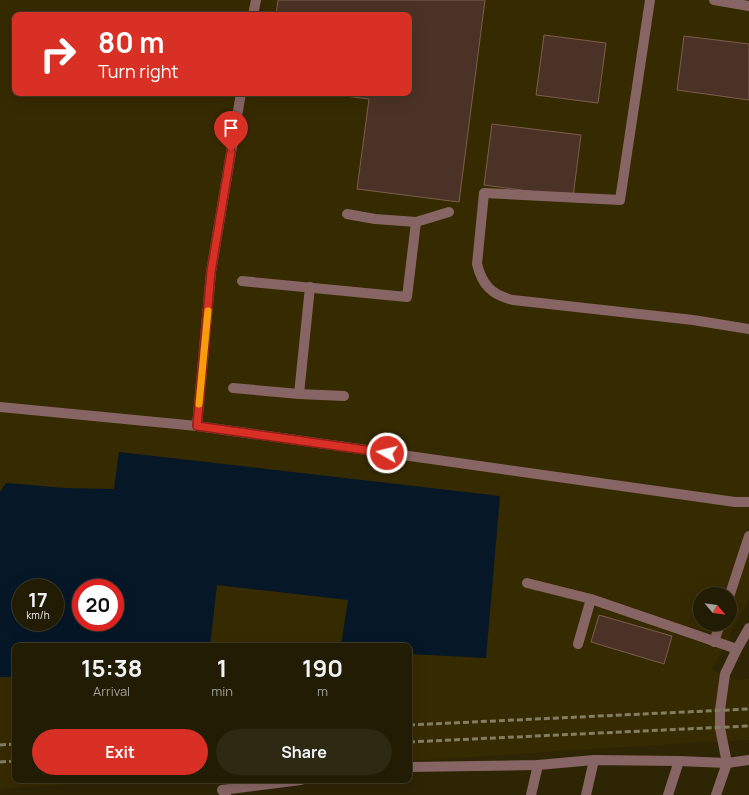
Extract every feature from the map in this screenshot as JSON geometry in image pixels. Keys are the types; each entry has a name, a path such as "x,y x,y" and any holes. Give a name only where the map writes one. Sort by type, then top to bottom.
{"street":[{"path":"254,12 256,0"},
{"path":"650,0 620,200 484,193 477,264 479,272 486,286 492,292 498,296 513,300 693,320 749,329"},
{"path":"714,0 749,6"},
{"path":"197,426 211,272 240,96"},
{"path":"347,214 375,219 416,222 448,212"},
{"path":"242,281 407,297 416,222"},
{"path":"299,394 310,288"},
{"path":"233,388 299,394 344,396"},
{"path":"0,407 197,426 735,502 749,502"},
{"path":"732,587 749,536"},
{"path":"527,583 591,599 737,649"},
{"path":"578,644 591,599"},
{"path":"716,795 727,763 720,728 720,710 725,674 749,628"},
{"path":"714,642 718,631"},
{"path":"412,767 538,765 594,760 679,760 727,763 749,760"},
{"path":"586,795 594,760"},
{"path":"668,795 679,760"},
{"path":"531,795 538,765"},
{"path":"226,795 222,790 277,783"}],"shaded area":[{"path":"0,0 749,0 749,599 737,622 737,587 693,587 693,631 732,631 712,670 736,680 749,679 749,740 412,761 412,643 12,643 12,783 87,783 0,789"}],"water":[{"path":"119,452 500,496 486,658 412,654 412,643 341,643 348,600 217,585 210,643 12,643 12,677 0,677 0,492 6,483 65,488 114,489"}],"building":[{"path":"278,0 485,0 459,202 357,189 369,99 344,96 412,96 412,12 276,12"},
{"path":"544,35 606,43 598,103 536,95"},
{"path":"684,36 749,44 749,100 677,90"},
{"path":"492,124 581,135 573,197 484,185"},
{"path":"599,615 672,636 664,664 591,642"}],"railway":[{"path":"412,725 749,709"},
{"path":"412,742 749,726"},
{"path":"0,745 12,744"},
{"path":"0,762 12,761"}],"slow traffic":[{"path":"199,404 208,311"}],"route":[{"path":"231,152 211,272 197,426 387,453"}]}
